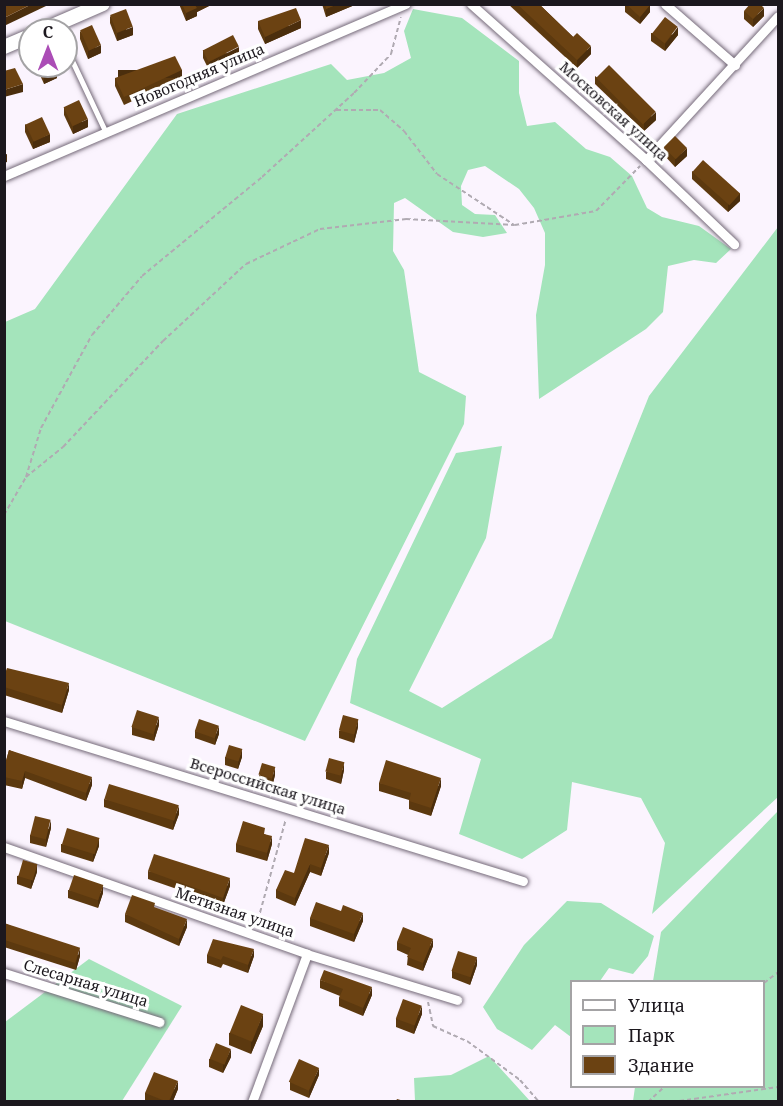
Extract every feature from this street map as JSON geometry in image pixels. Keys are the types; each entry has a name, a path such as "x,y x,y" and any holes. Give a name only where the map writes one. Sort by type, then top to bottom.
{"street":[{"path":"73,18 103,4"},
{"name":"Московская улица","path":"471,4 646,160 734,244"},
{"path":"665,4 735,65"},
{"name":"Новогодняя улица","path":"4,176 404,5"},
{"path":"646,160 778,16"},
{"name":"Всероссийская улица","path":"4,721 523,881"},
{"name":"Метизная улица","path":"4,847 307,954 457,1000"},
{"path":"252,1101 307,954"},
{"name":"Слесарная улица","path":"4,973 159,1022"}],"lane":[{"path":"78,72 106,132"}],"path":[{"path":"4,515 26,477 40,428 92,335 142,276 336,110 391,54 400,32 404,5"},
{"path":"336,110 380,110 404,131 437,174 514,225"},
{"path":"26,477 63,447 164,341 246,264 320,229 406,219 514,225 596,211 646,160"},
{"path":"254,935 290,808"},
{"path":"765,982 778,972"},
{"path":"430,991 427,1004 433,1026 467,1041 520,1080 539,1101"},
{"path":"672,1101 778,1087"},
{"path":"648,1101 663,1088"}],"green space":[{"path":"413,9 462,18 519,61 519,93 527,126 555,122 586,149 610,157 632,176 647,208 662,217 699,226 731,249 716,263 694,260 668,266 663,312 646,329 539,399 536,315 545,265 545,233 534,208 519,189 485,166 468,170 461,186 462,205 475,214 495,215 507,233 483,237 453,232 405,198 394,203 393,251 404,270 419,372 466,396 464,424 305,741 5,621 5,322 35,309 177,114 331,64 347,80 384,73 411,58 404,31"},
{"path":"778,227 778,797 652,914 665,843 641,798 572,782 567,830 522,859 459,834 481,759 350,703 357,659 456,453 502,446 486,538 409,691 442,708 552,638 649,396"},
{"path":"778,811 778,1101 633,1101 635,1088 765,1088 765,980 653,980 661,932"},
{"path":"567,901 601,903 654,936 648,956 633,974 609,968 601,980 570,980 570,1036 555,1025 532,1050 497,1029 483,1007 524,945"},
{"path":"89,959 182,1006 122,1101 5,1102 5,1022"},
{"path":"489,1056 530,1101 415,1101 414,1078 451,1075"}],"building":[{"path":"4,4 32,4 4,18"},
{"path":"182,4 197,4 195,5 197,8 186,13"},
{"path":"325,4 338,4 326,9"},
{"path":"517,4 539,4 573,37 577,33 591,46 577,60"},
{"path":"626,4 650,4 650,5 640,17"},
{"path":"750,4 760,4 764,8 753,19 744,11"},
{"path":"296,8 301,20 265,37 258,21"},
{"path":"126,9 133,27 117,33 110,15"},
{"path":"665,17 678,27 665,43 652,34"},
{"path":"92,25 101,45 89,50 80,30"},
{"path":"233,35 239,47 209,62 203,50"},
{"path":"175,56 182,70 124,97 115,78"},
{"path":"609,65 656,112 643,124 596,78"},
{"path":"15,68 23,84 4,90 4,71"},
{"path":"79,100 88,119 72,126 64,107"},
{"path":"42,117 50,134 34,142 26,125"},
{"path":"675,136 687,148 676,159 664,147"},
{"path":"703,160 740,193 729,205 692,172"},
{"path":"7,668 69,683 62,705 4,687"},
{"path":"137,710 159,717 153,734 131,727"},
{"path":"343,715 358,719 354,735 339,730"},
{"path":"199,719 219,726 215,738 195,731"},
{"path":"229,745 242,749 239,762 225,757"},
{"path":"9,750 92,777 86,793 25,771 22,781 4,777"},
{"path":"329,758 344,762 341,776 325,772"},
{"path":"386,760 441,778 431,808 409,801 411,793 379,783"},
{"path":"262,763 275,767 272,779 258,774"},
{"path":"109,784 179,805 174,821 104,799"},
{"path":"35,816 51,820 46,839 30,835"},
{"path":"243,821 265,828 264,834 272,836 267,853 236,844"},
{"path":"67,828 100,838 95,854 62,844"},
{"path":"305,838 329,845 321,868 310,864 295,898 276,890 285,870 294,873"},
{"path":"154,854 230,878 223,898 148,871"},
{"path":"23,860 37,864 33,880 18,876"},
{"path":"74,875 103,885 98,900 69,890"},
{"path":"132,895 155,903 154,907 187,919 179,939 125,914"},
{"path":"316,902 341,911 343,905 363,913 354,934 310,918"},
{"path":"4,923 80,948 75,963 4,940"},
{"path":"403,927 433,939 423,963 407,957 411,948 397,942"},
{"path":"213,939 254,949 248,965 223,956 221,960 207,955"},
{"path":"458,951 477,957 471,977 452,971"},
{"path":"324,970 372,987 363,1008 339,998 343,989 320,980"},
{"path":"403,999 422,1006 415,1026 396,1019"},
{"path":"241,1005 263,1014 252,1042 230,1033"},
{"path":"216,1043 231,1049 224,1065 210,1059"},
{"path":"299,1059 319,1068 309,1091 289,1082"},
{"path":"154,1072 178,1081 169,1101 145,1093"}]}
